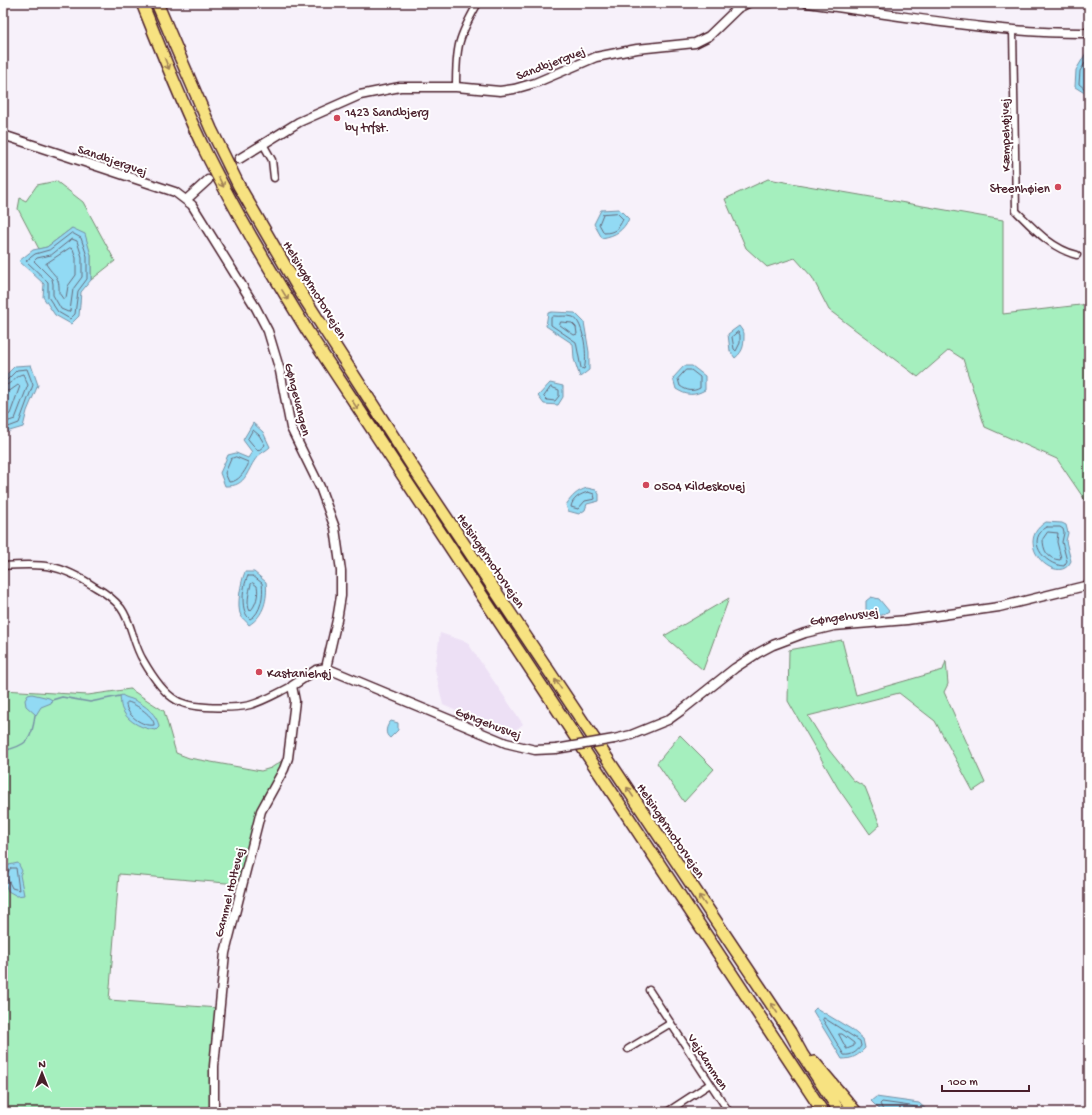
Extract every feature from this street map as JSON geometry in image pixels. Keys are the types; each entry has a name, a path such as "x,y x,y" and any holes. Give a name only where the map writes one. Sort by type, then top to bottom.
{"highway":[{"path":"138,3 152,28"},
{"path":"142,3 181,100 228,196 308,332 823,1112"},
{"name":"Helsingørmotorvejen","path":"156,3 211,129 239,186 301,293 418,475 790,1032 802,1054 840,1112"},
{"path":"790,1032 856,1112"}],"street":[{"path":"456,87 456,56 458,42 478,3"},
{"name":"Sandbjergvej","path":"239,159 299,122 356,97 400,87 456,87 486,90 514,88 535,83 596,57 637,49 695,43 709,36 738,8 748,3"},
{"path":"807,3 1013,30 1089,33"},
{"name":"Kæmpehøjvej","path":"1013,30 1016,211 1038,233 1066,252 1077,255"},
{"name":"Sandbjergvej","path":"3,135 175,192 186,200"},
{"path":"263,144 272,160 274,178"},
{"path":"186,200 208,180"},
{"name":"Gøngevangen","path":"186,200 192,205 252,302 268,331 280,370 291,428 330,511 339,546 341,596 338,620 326,668"},
{"path":"3,566 33,564 54,566 78,576 111,598 120,607 127,618 143,661 159,684 175,700 180,702 197,706 250,705 292,686 316,670 326,668"},
{"name":"Gøngehusvej","path":"326,668 506,743 535,750 556,749 631,736 668,720 735,668 752,657 773,645 804,633 834,626 907,620 999,607 1089,585"},
{"name":"Gammel Holtevej","path":"214,1112 214,1066 225,953 261,811 284,770 288,758 295,701 292,686"},
{"name":"Vejdammen","path":"649,990 729,1112"},
{"path":"628,1049 670,1023"},
{"path":"667,1112 710,1084"}],"shaded area":[{"path":"440,633 467,642 523,724 509,735 443,705 435,669"}],"green space":[{"path":"768,179 1003,220 1003,314 1089,304 1089,506 1057,459 985,427 963,359 949,350 918,377 829,310 812,277 795,258 767,267 746,248 725,199"},
{"path":"56,181 83,202 115,261 91,280 91,255 72,228 47,247 39,249 18,209 20,198 26,201 37,185"},
{"path":"729,598 703,670 664,636"},
{"path":"842,640 856,695 943,670 946,661 948,684 944,692 985,783 973,791 935,721 899,693 808,716 829,750 853,780 865,787 880,825 870,834 838,788 788,701 789,650"},
{"path":"130,689 164,711 176,753 189,758 261,771 271,768 283,760 259,807 250,835 238,884 119,874 109,1000 218,1008 211,1112 3,1112 3,690 88,695"},
{"path":"680,735 714,769 684,802 657,763"}],"water":[{"path":"1089,52 1089,93 1086,94 1075,87 1076,70 1086,53"},
{"path":"619,209 629,219 624,227 618,232 602,238 594,224 601,210"},
{"path":"72,228 85,234 91,255 91,280 81,292 79,316 71,324 55,315 43,297 44,284 19,261 33,250 47,247"},
{"path":"548,313 575,313 584,322 589,352 589,370 580,377 574,359 573,344 546,326"},
{"path":"739,326 744,333 744,344 742,350 735,358 730,351 728,334"},
{"path":"31,365 38,385 27,411 23,427 3,433 3,378 15,366"},
{"path":"684,366 692,366 705,376 705,390 690,394 676,389 673,378"},
{"path":"550,383 563,386 563,397 558,405 544,404 538,396"},
{"path":"253,423 263,432 270,447 258,456 246,476 238,484 233,486 225,486 220,473 228,455 236,453 248,458 252,452 243,440"},
{"path":"587,488 596,490 599,494 599,501 587,504 585,510 579,514 568,511 566,505 570,499 578,492"},
{"path":"1046,522 1062,523 1066,525 1068,533 1066,541 1071,561 1065,568 1057,569 1048,566 1040,560 1035,551 1033,541 1036,531"},
{"path":"245,572 254,572 266,582 264,606 258,617 249,625 241,616 239,607 242,581"},
{"path":"871,597 879,599 889,611 882,615 869,616 866,609 866,601"},
{"path":"32,694 52,700 51,703 41,707 36,715 26,706 25,700 28,695"},
{"path":"122,695 138,702 146,708 154,715 159,727 156,730 147,728 137,725 129,719 121,707 120,696"},
{"path":"391,721 398,723 398,730 390,738 386,730"},
{"path":"18,863 22,871 20,875 24,895 17,896 8,891 4,881 4,871 9,865"},
{"path":"816,1008 851,1029 863,1039 865,1048 855,1056 842,1059 813,1011"},
{"path":"876,1097 919,1103 929,1112 882,1112 871,1101"}],"waterway":[{"path":"52,700 62,697 90,702 120,696"},
{"path":"3,751 23,744 27,740 32,730 35,715"}],"tunnel":[{"path":"208,180 239,159"}],"place":[{"name":"1423 Sandbjerg by trfst.","path":"337,118"},
{"name":"Steenhøien","path":"1058,187"},
{"name":"0504 Kildeskovej","path":"646,485"},
{"name":"Kastaniehøj","path":"259,672"}]}
